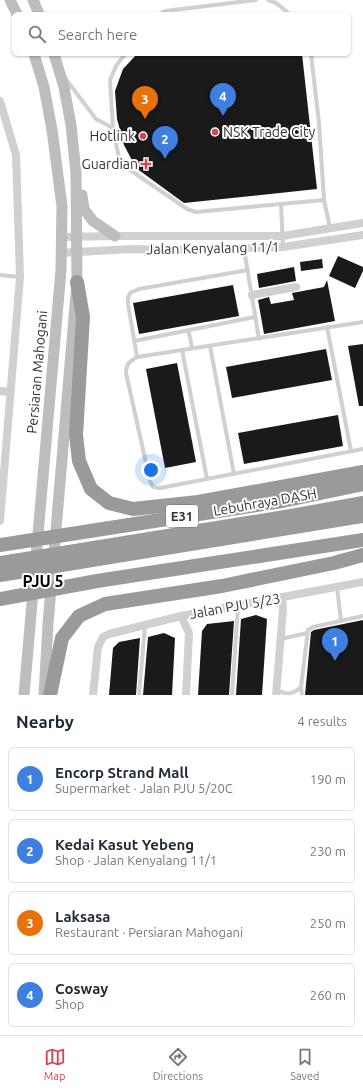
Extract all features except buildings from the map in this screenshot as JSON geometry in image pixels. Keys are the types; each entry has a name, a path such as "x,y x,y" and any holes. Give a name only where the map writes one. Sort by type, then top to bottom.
{"highway":[{"path":"77,282 83,317 76,435 78,461 91,489 109,503 133,509 198,502 363,472"},
{"name":"Lebuhraya DASH","path":"0,545 282,500 363,484"},
{"name":"Lebuhraya DASH","path":"0,562 285,517 363,503"},
{"path":"5,574 363,516"},
{"path":"3,599 97,581 363,540"},
{"path":"50,695 62,638 79,616 105,604 222,586 334,563 363,555"}],"main road":[{"path":"10,0 16,12"},
{"path":"33,0 38,12"},
{"name":"Persiaran Mahogani","path":"24,695 62,252 62,206 52,130 44,87 35,56"},
{"path":"44,695 49,617 77,282 76,174 71,125 64,87 55,56"},
{"path":"76,174 84,209 94,221 115,236"}],"street":[{"path":"0,101 16,155 20,277 0,521"},
{"name":"Jalan Kenyalang 11/1","path":"62,237 282,236 363,223"},
{"name":"Jalan Kenyalang 11/1","path":"62,252 131,249 173,250 283,247 363,235"},
{"path":"252,296 296,287"},
{"path":"0,391 10,392"},
{"name":"Jalan PJU 5/23","path":"93,695 98,647 103,637 109,634 181,616 363,582"},
{"path":"276,692 283,610 282,597"},
{"path":"181,616 189,633 186,695"}],"lane":[{"path":"163,12 256,0"},
{"path":"268,0 276,3 287,12"},
{"path":"124,56 116,66 110,80 113,128 120,163 191,211 324,200"},
{"path":"311,56 319,124 324,200 330,228"},
{"path":"58,67 79,98 96,119 113,128"},
{"path":"281,204 283,247"},
{"path":"244,249 258,339"},
{"path":"137,357 128,298 133,291 248,270"},
{"path":"0,275 20,277"},
{"path":"134,341 255,318"},
{"path":"363,322 137,357 128,362 126,367 126,373 150,481 153,487 160,488 363,449"},
{"path":"327,327 351,451"},
{"path":"188,331 192,348"},
{"path":"210,346 234,474"},
{"path":"182,350 207,479"},
{"path":"337,587 341,620"},
{"path":"232,695 238,605"},
{"path":"302,695 301,688 307,633 310,628 363,616"},
{"path":"139,695 145,625"},
{"path":"280,639 307,633"},
{"path":"276,692 287,695 292,694 301,688"}],"place":[{"name":"Cosway","path":"223,116"},
{"name":"Laksasa","path":"145,119"},
{"name":"NSK Trade City","path":"215,132"},
{"name":"Hotlink","path":"143,136"},
{"name":"Kedai Kasut Yebeng","path":"165,159"},
{"name":"Guardian","path":"146,164"},
{"name":"Encorp Strand Mall","path":"335,661"}],"district":[{"name":"PJU 5","path":"43,581"}]}
